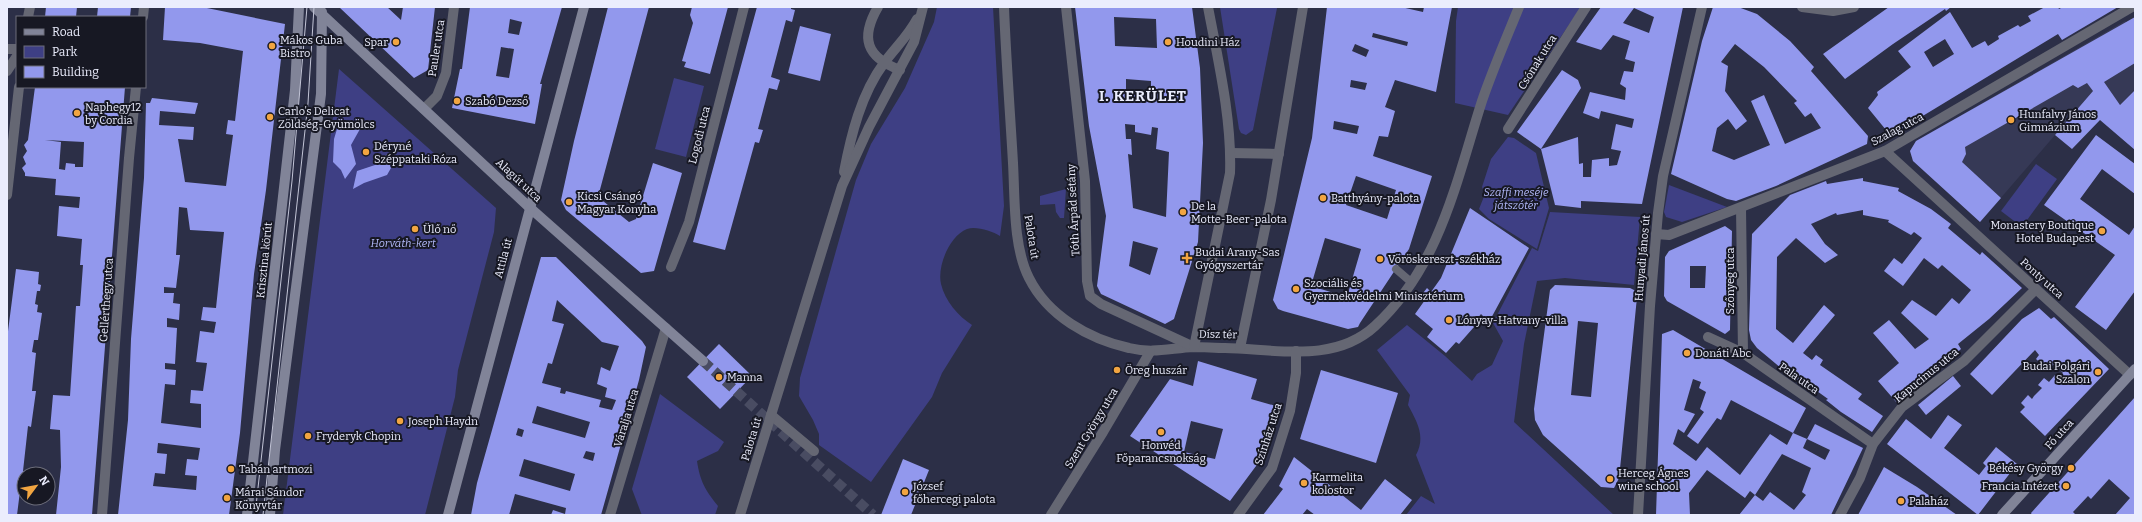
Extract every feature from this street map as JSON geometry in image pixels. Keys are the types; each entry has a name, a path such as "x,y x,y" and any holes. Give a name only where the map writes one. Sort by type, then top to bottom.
{"street":[{"name":"Krisztina körút","path":"247,515 295,90 299,7"},
{"name":"Alagút utca","path":"314,7 322,11 529,207 702,361"},
{"name":"Pauler utca","path":"424,109 438,96 446,73 454,7"},
{"name":"Attila út","path":"448,515 529,207 584,7"},
{"name":"Logodi utca","path":"671,267 689,222 744,7"},
{"path":"878,7 867,30 867,39 884,64 900,70"},
{"name":"Palota út","path":"842,186 849,143 859,112 884,64 901,44 923,7"},
{"name":"Palota út","path":"740,515 842,186 869,128 914,42 923,7"},
{"name":"Palota út","path":"1004,7 1015,206 1022,259 1029,279 1051,306 1082,332 1111,343 1150,352 1194,347"},
{"name":"Tóth Árpád sétány","path":"1066,7 1085,181 1088,281 1090,296 1101,304 1194,347"},
{"name":"Dísz tér","path":"1208,7 1218,62 1231,153 1230,173 1194,347 1240,348 1279,154 1302,9"},
{"path":"1240,348 1296,351 1334,349 1360,339 1376,325 1411,282 1428,257 1438,237 1489,80 1518,7"},
{"name":"Csónak utca","path":"1508,129 1586,7"},
{"name":"Hunyadi János út","path":"1638,515 1650,306 1663,176 1702,7"},
{"path":"1802,7 1834,11 1854,7"},
{"name":"Szalag utca","path":"1656,234 1669,235 1885,151 2132,7"},
{"path":"270,515 275,450 321,94 322,11"},
{"path":"7,71 16,58"},
{"path":"7,195 18,88"},
{"name":"Gellérthegy utca","path":"102,515 129,158 136,88"},
{"name":"Ponty utca","path":"1885,151 2036,289 2132,372"},
{"path":"1231,153 1279,154"},
{"name":"Szőnyeg utca","path":"1741,208 1742,353"},
{"name":"Kapucinus utca","path":"1840,515 1860,478 1873,444 1902,407 1964,360 2036,289"},
{"name":"Váralja utca","path":"610,515 666,328"},
{"name":"Pala utca","path":"1708,337 1742,353 1873,444"},
{"name":"Színház utca","path":"1238,515 1272,468 1290,411 1296,373 1296,351"},
{"name":"Szent György utca","path":"1051,515 1103,432 1150,352"},
{"name":"Fő utca","path":"2002,515 2132,372"},
{"path":"771,414 814,451"}],"lane":[{"path":"1396,269 1411,282"}],"shaded area":[{"name":"Hunfalvy János Gimnázium","path":"2125,21 2135,30 2135,89 2120,105 2104,83 2093,91 1980,222 1913,161 1910,151 1916,141"}],"green space":[{"path":"937,7 993,7 1004,206 1000,236 993,232 971,228 961,233 950,245 941,269 941,284 953,308 972,325 942,373 932,397 871,482 819,445 819,434 813,420 799,396 800,378 856,180 871,144 905,88 934,22"},
{"path":"1220,7 1277,8 1253,130 1246,135 1241,133 1239,129"},
{"path":"1458,7 1581,7 1508,115 1455,103 1456,21"},
{"name":"Horváth-kert","path":"339,69 496,208 494,232 458,370 455,397 425,515 283,515"},
{"path":"674,78 704,86 686,157 655,149"},
{"name":"Szaffi meséje játszótér","path":"1508,137 1514,138 1536,153 1549,208 1537,249 1489,219 1479,209 1485,194 1482,187 1491,159"},
{"path":"2036,164 2057,179 2022,227 2001,211"},
{"path":"1669,185 1727,207 1682,222 1666,217 1664,212"},
{"path":"1066,189 1064,218 1060,218 1056,212 1055,204 1040,205 1040,196"},
{"path":"1550,212 1640,217 1634,285 1565,278 1537,281 1524,344 1514,422 1614,515 1406,515 1421,496 1435,504 1416,455 1419,448 1420,435 1417,423 1408,405 1410,395 1377,350 1407,325 1445,356 1472,381 1477,374 1492,365 1503,341 1493,323 1532,248 1538,251"},
{"path":"660,394 724,442 718,451 697,461 704,485 718,506 715,515 642,515 641,513 632,489"}],"building":[{"path":"46,7 77,7 76,16 45,16"},
{"path":"98,7 131,7 130,16 97,16"},
{"path":"165,7 202,7 285,24 266,190 254,274 240,433 229,515 118,515 128,420 131,339 144,178 146,103 150,103 152,98 198,103 195,114 160,111 159,125 194,127 193,140 178,139 185,182 226,186 233,135 226,134 228,120 235,121 243,51 200,43 163,40","holes":["179,207 187,208 190,230 224,232 216,308 203,307 201,320 216,322 214,333 200,331 196,362 207,363 203,391 191,390 190,403 201,404 201,428 161,423 165,384 175,385 176,370 165,369 165,363 175,364 177,328 167,327 167,318 179,320 180,304 173,303 174,293 164,293 164,287 176,288 180,255 176,255","158,443 200,448 198,460 187,459 185,475 197,476 196,490 153,486 155,473 165,474 167,454 157,453"]},
{"path":"339,7 387,7 401,20 403,7 435,7 428,70 414,78"},
{"path":"470,7 562,7 540,84 542,84 535,124 452,108 460,69 462,69","holes":["510,19 522,22 519,35 508,33","501,47 514,49 509,78 496,76"]},
{"path":"608,7 649,7 598,197 629,222 636,219 653,163 682,173 654,271 641,273 566,210 561,200 574,141"},
{"path":"692,7 728,7 710,74 684,67 686,62 682,61 693,23 690,15"},
{"path":"757,7 791,7 791,9 795,10 792,22 786,20 771,77 780,80 777,90 769,88 758,129 763,130 759,143 755,142 725,250 693,242"},
{"path":"1075,7 1192,7 1200,68 1203,143 1198,242 1174,319 1165,324 1101,294 1097,286 1106,216 1089,126","holes":["1114,17 1156,19 1157,48 1115,46","1126,79 1151,81 1151,91 1126,90","1125,124 1135,125 1135,132 1151,135 1152,127 1158,128 1156,149 1169,152 1166,217 1133,208 1128,154 1132,155 1131,139 1126,139","1133,241 1158,248 1150,275 1129,266"]},
{"path":"1327,7 1401,7 1423,12 1424,7 1452,7 1436,92 1395,80 1385,107 1395,111 1388,137 1379,136 1373,156 1432,176 1409,249 1358,327 1348,329 1283,311 1278,309 1273,300 1312,138","holes":["1373,33 1408,42 1407,46 1372,37","1355,44 1369,50 1366,57 1352,51","1351,80 1367,83 1365,90 1350,87","1334,121 1359,126 1357,134 1333,129","1356,176 1396,190 1387,219 1346,205","1325,238 1361,249 1347,297 1311,286"]},
{"path":"1601,7 1683,7 1642,204 1581,201 1581,208 1555,205 1541,149 1578,137 1579,164 1583,163 1583,177 1591,177 1592,160 1609,158 1609,166 1617,165 1621,151 1611,149 1616,124 1632,128 1634,119 1601,111 1599,119 1583,113 1590,92 1625,100 1626,88 1620,84 1624,71 1633,72 1635,62 1625,59 1630,41 1613,35 1601,50 1576,42","holes":["1634,8 1654,17 1649,33 1623,23"]},
{"path":"1713,7 1738,7 1757,14 1790,41 1814,67 1811,71 1868,136 1867,144 1776,186 1736,201 1727,199 1671,174 1702,41","holes":["1735,44 1764,67 1797,101 1794,103 1805,117 1811,113 1821,128 1785,144 1764,95 1751,101 1770,145 1734,160 1712,151 1717,128 1728,119 1736,130 1747,121 1725,91 1728,66 1721,62"]},
{"path":"1889,7 1951,7 1946,11 1945,9 1893,44 1845,79 1823,54"},
{"path":"2045,7 2058,7 2059,9 2063,7 2118,7 2062,40 2058,34 1893,134 1886,130 1868,108 1878,95 1877,92 1911,67 1898,51 1950,12 1972,48 1985,41 1988,46 1999,39 1998,36 2018,25 2020,27 2031,21 2028,16","holes":["1945,39 1954,54 1933,67 1924,52"]},
{"name":"Hunfalvy János Gimnázium","path":"2135,17 2135,63 2104,82 2120,105 2135,90 2135,150 2100,120 2072,149 2055,135 2093,91 2087,83 2078,88 2073,85 1965,147 1966,154 1962,162 2001,198 1980,222 1913,161 1910,151 1916,141"},
{"path":"800,26 831,34 820,81 788,73"},
{"path":"1562,70 1578,80 1581,88 1541,149 1517,132"},
{"path":"35,88 125,88 92,515 56,515 61,467 60,430 50,429 53,395 70,396 76,306 80,306 83,265 80,265 82,239 57,236 59,206 79,208 80,197 55,195 56,179 25,176 22,168 26,164 23,157 27,151 24,145 28,140","holes":["45,140 84,142 83,167 75,167 75,164 66,163 65,170 59,169 61,142"]},
{"path":"344,125 360,129 351,145 356,164 345,179 341,170 333,162 334,139 337,129"},
{"name":"Monastery Boutique Hotel Budapest","path":"2096,135 2135,164 2135,194 2102,169 2080,199 2129,235 2135,226 2135,291 2106,330 2075,307 2115,255 2044,205"},
{"path":"387,154 391,168 387,175 364,183 353,189 357,171 375,165"},
{"path":"1863,178 1863,181 1899,188 1898,191 1931,209 1951,224 1948,228 1980,255 1982,252 2022,288 1989,319 1958,344 1961,349 1897,403 1878,381 1899,363 1873,333 1889,320 1915,349 1929,339 1901,313 1912,300 1936,316 1952,298 1959,304 1971,290 1942,265 1938,269 1924,258 1903,286 1884,271 1894,258 1902,264 1922,238 1914,232 1911,235 1888,222 1889,220 1863,215 1863,210 1837,215 1836,213 1811,224 1825,244 1838,255 1825,263 1796,238 1777,257 1776,329 1793,343 1824,305 1835,315 1803,353 1812,360 1816,355 1823,360 1820,365 1862,394 1858,399 1883,416 1872,432 1841,412 1826,400 1828,399 1810,386 1794,379 1757,348 1751,340 1749,330 1752,234 1790,195 1826,181 1827,184"},
{"path":"1470,208 1529,248 1489,322 1481,314 1472,325 1474,327 1459,344 1456,342 1446,353 1427,337 1433,329 1415,314 1425,300 1420,297 1427,288 1431,292 1441,278"},
{"path":"1725,226 1732,231 1730,330 1725,334 1667,301 1664,296 1665,257 1669,251","holes":["1690,266 1706,266 1705,288 1690,288"]},
{"path":"541,257 556,257 642,341 646,347 639,380 601,515 551,515 553,510 565,514 566,508 515,494 509,515 471,515 477,483","holes":["557,300 602,342 619,346 610,371 601,367 597,384 607,388 605,397 616,400 612,410 599,407 601,400 566,391 565,394 560,393 561,388 542,383 548,363 552,364 564,324 552,321","537,406 590,422 585,438 532,423","518,428 524,430 522,437 516,435","586,451 595,453 593,461 583,458","524,459 575,474 570,491 519,476"]},
{"path":"16,269 39,272 38,284 41,285 40,291 37,291 35,304 38,305 37,312 42,313 38,340 34,340 32,352 36,353 32,391 36,391 31,427 28,426 24,466 16,466 16,506 18,506 17,515 7,515 7,339"},
{"path":"1555,285 1630,288 1634,290 1637,297 1619,478 1614,488 1601,487 1543,435 1535,420 1534,409 1550,290","holes":["1578,321 1598,323 1591,397 1571,395"]},
{"path":"2039,308 2051,319 2054,317 2109,369 2045,436 2020,412 2025,407 2021,403 2028,395 2032,399 2042,388 2038,385 2044,378 2049,382 2055,375 2058,378 2063,373 2054,364 2048,370 2036,359 2039,355 2035,350 1992,395 1970,374 2022,319"},
{"path":"1673,330 1806,408 1793,433 1807,439 1815,424 1863,448 1831,515 1739,515 1755,495 1750,491 1745,498 1707,470 1689,493 1690,515 1656,515 1662,334","holes":["1693,379 1701,382 1699,388 1706,392 1700,409 1704,412 1687,436 1698,444 1717,418 1721,420 1731,400 1793,433 1787,445 1770,434 1740,475 1707,447 1696,461 1673,444 1678,429 1684,433 1695,414 1684,410","1807,439 1830,450 1825,460 1803,448","1782,454 1811,468 1802,492 1806,495 1794,510 1770,492 1763,501 1755,495"]},
{"name":"Manna","path":"719,344 752,376 720,409 687,377"},
{"name":"Honvéd Főparancsnokság","path":"1198,361 1257,379 1251,399 1276,406 1259,462 1230,501 1130,436 1170,379 1193,386","holes":["1191,421 1223,429 1215,459 1184,452"]},
{"path":"1321,370 1398,393 1376,463 1300,439"},
{"path":"1953,376 1961,386 1926,415 1918,405"},
{"path":"2135,397 2135,515 2115,515 2130,498 2109,479 2091,499 2088,496 2073,512 2076,515 2032,515 2031,513"},
{"path":"1948,415 1962,425 1944,448 1979,475 1986,466 1983,463 1996,447 2017,464 1978,515 1887,444 1906,419 1931,439"},
{"name":"Karmelita kolostor","path":"1294,457 1361,510 1385,479 1412,500 1400,515 1315,515 1307,509 1302,515 1263,515 1283,489 1279,486"},
{"name":"József főhercegi palota","path":"903,459 929,470 911,515 881,515"},
{"name":"Palaház","path":"1884,467 1917,487 1957,515 1858,515"}],"tunnel":[{"path":"703,361 873,515"}],"tram line":[{"path":"255,515 292,181 307,7"},
{"path":"263,515 308,103 314,7"}],"place":[{"name":"Spar","path":"396,42"},
{"name":"Houdini Ház","path":"1168,42"},
{"name":"Mákos Guba Bistro","path":"272,46"},
{"name":"Szabó Dezső","path":"457,101"},
{"name":"Naphegy12 by Cordia","path":"77,113"},
{"name":"Carlo’s Delicat Zöldség-Gyümölcs","path":"270,117"},
{"name":"Hunfalvy János Gimnázium","path":"2011,120"},
{"name":"Déryné Széppataki Róza","path":"366,152"},
{"name":"Batthyány-palota","path":"1323,198"},
{"name":"Kicsi Csángó Magyar Konyha","path":"569,202"},
{"name":"De la Motte-Beer-palota","path":"1183,212"},
{"name":"Ülő nő","path":"415,229"},
{"name":"Monastery Boutique Hotel Budapest","path":"2102,231"},
{"name":"Budai Arany-Sas Gyógyszertár","path":"1187,258"},
{"name":"Vöröskereszt-székház","path":"1380,259"},
{"name":"Szociális és Gyermekvédelmi Minisztérium","path":"1296,289"},
{"name":"Lónyay-Hatvany-villa","path":"1449,320"},
{"name":"Donáti Abc","path":"1687,353"},
{"name":"Öreg huszár","path":"1117,370"},
{"name":"Budai Polgári Szalon","path":"2098,372"},
{"name":"Manna","path":"719,377"},
{"name":"Joseph Haydn","path":"400,421"},
{"name":"Honvéd Főparancsnokság","path":"1161,432"},
{"name":"Fryderyk Chopin","path":"308,436"},
{"name":"Békésy György","path":"2071,468"},
{"name":"Tabán artmozi","path":"231,469"},
{"name":"Herceg Ágnes wine school","path":"1610,479"},
{"name":"Karmelita kolostor","path":"1304,483"},
{"name":"Francia Intézet","path":"2066,486"},
{"name":"József főhercegi palota","path":"905,492"},
{"name":"Márai Sándor Könyvtár","path":"227,498"},
{"name":"Palaház","path":"1901,501"}],"district":[{"name":"I. KERÜLET","path":"1143,96"}]}
